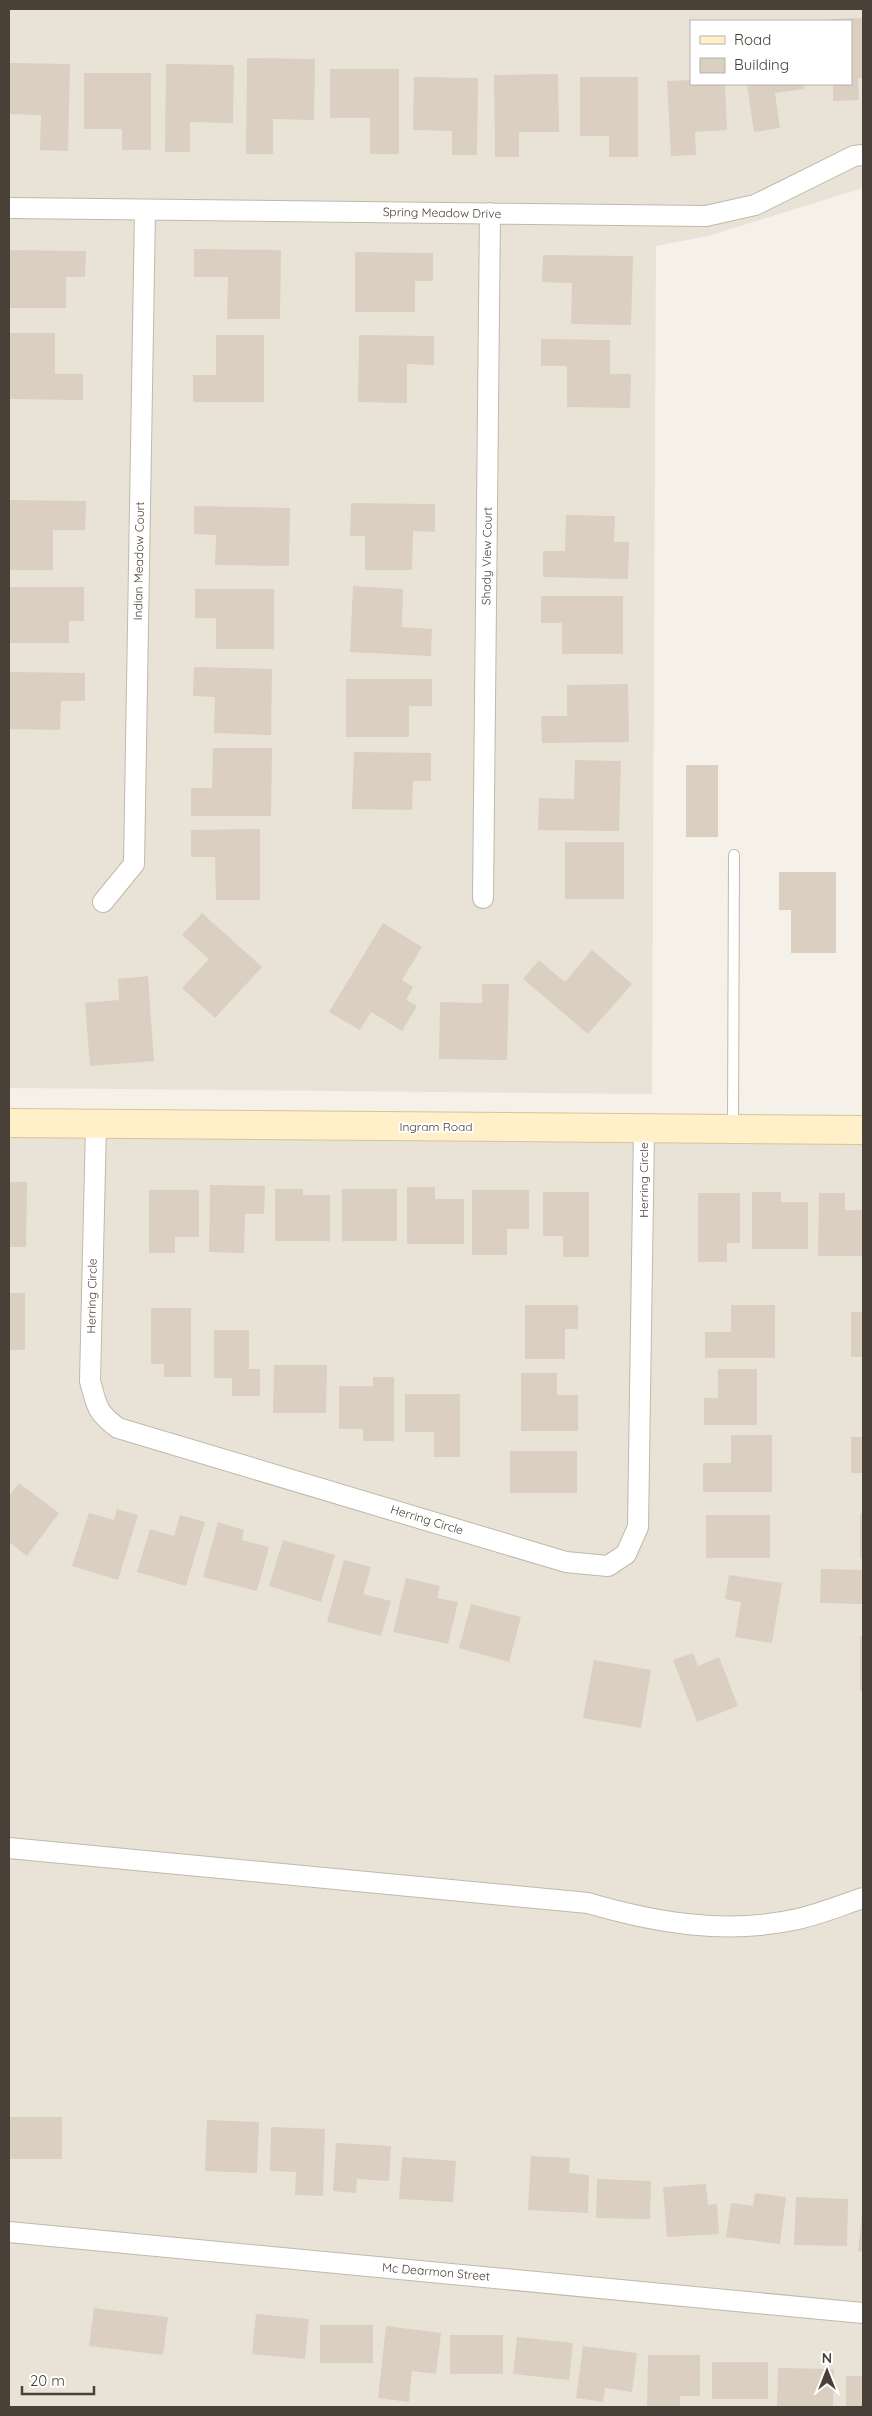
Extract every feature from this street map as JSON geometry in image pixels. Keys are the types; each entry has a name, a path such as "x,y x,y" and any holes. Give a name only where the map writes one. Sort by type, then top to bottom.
{"main road":[{"name":"Ingram Road","path":"9,1123 863,1130"}],"street":[{"name":"Spring Meadow Drive","path":"9,208 706,216 755,205 854,156 863,155"},
{"name":"Indian Meadow Court","path":"103,902 134,864 145,210"},
{"name":"Shady View Court","path":"483,898 490,213"},
{"name":"Herring Circle","path":"96,1124 90,1381 99,1413 104,1418 118,1428 566,1562 608,1566 626,1554 638,1527 644,1129"},
{"path":"9,1848 588,1903 661,1921 736,1928 798,1919 863,1898"},
{"name":"Mc Dearmon Street","path":"9,2232 863,2313"}],"lane":[{"path":"733,1129 734,855"}],"shaded area":[{"path":"9,9 863,9 863,188 708,236 656,246 652,1094 9,1088"},
{"path":"9,1136 863,1144 863,2407 9,2407"}],"building":[{"path":"863,18 863,78 858,78 859,100 833,101 833,85 852,85 852,20 831,19"},
{"path":"247,58 315,59 314,120 273,119 273,154 246,154"},
{"path":"9,63 70,64 68,151 40,150 41,115 9,114"},
{"path":"166,64 234,65 233,123 190,122 190,152 165,152"},
{"path":"330,69 399,69 399,154 370,154 370,118 330,118"},
{"path":"84,73 151,73 151,150 122,150 122,129 84,129"},
{"path":"558,74 559,132 519,132 519,157 495,157 494,75"},
{"path":"414,77 478,78 477,155 452,155 452,131 413,130"},
{"path":"580,77 638,77 638,157 609,157 609,136 580,136"},
{"path":"690,80 690,85 725,85 727,130 695,132 696,155 671,156 667,81"},
{"path":"747,85 803,85 804,89 775,93 780,128 754,132"},
{"path":"194,249 281,250 280,319 227,319 228,277 194,277"},
{"path":"9,250 86,251 85,277 66,277 66,308 9,308"},
{"path":"355,252 433,253 433,281 415,281 415,312 355,312"},
{"path":"543,255 633,256 631,325 571,324 572,283 542,282"},
{"path":"9,333 55,333 55,374 83,374 83,400 9,399"},
{"path":"216,335 264,335 264,402 193,402 193,375 216,375"},
{"path":"359,335 434,336 434,365 407,364 407,403 358,402"},
{"path":"541,339 610,340 610,374 631,374 630,408 567,407 567,366 541,366"},
{"path":"9,500 86,501 85,530 53,530 53,570 9,570"},
{"path":"351,503 435,504 435,532 413,531 412,570 365,570 365,536 350,536"},
{"path":"194,506 290,508 289,566 215,565 216,535 194,534"},
{"path":"566,515 615,516 614,542 629,542 628,579 543,577 543,551 565,551"},
{"path":"353,586 403,589 402,627 432,629 431,656 350,652"},
{"path":"9,587 84,587 84,621 69,621 69,643 9,643"},
{"path":"195,589 274,589 274,649 216,649 216,618 195,618"},
{"path":"541,596 623,596 623,654 562,654 562,623 541,623"},
{"path":"194,667 272,669 271,735 214,733 215,697 193,696"},
{"path":"9,672 85,673 85,701 61,701 60,730 9,729"},
{"path":"346,679 432,679 432,706 409,706 409,737 346,737"},
{"path":"628,684 629,742 542,743 541,716 567,716 567,685"},
{"path":"213,748 272,748 271,816 191,816 191,788 212,788"},
{"path":"354,752 431,753 431,781 413,781 412,810 352,809"},
{"path":"575,760 621,761 619,831 538,830 539,798 574,799"},
{"path":"686,765 718,765 718,837 686,837"},
{"path":"260,829 260,900 216,900 215,857 191,857 191,830"},
{"path":"565,842 624,842 624,899 565,899"},
{"path":"779,872 836,872 836,953 791,953 791,910 779,910"},
{"path":"202,913 262,967 215,1018 182,988 209,959 182,935"},
{"path":"383,923 422,947 402,980 413,987 406,1000 417,1006 402,1031 371,1012 360,1030 329,1012"},
{"path":"592,950 632,984 588,1034 523,979 539,960 565,982"},
{"path":"148,976 154,1061 90,1066 85,1003 119,1000 118,979"},
{"path":"482,984 509,984 507,1060 439,1059 440,1002 482,1003"},
{"path":"9,1182 27,1182 26,1247 9,1247"},
{"path":"210,1185 265,1186 264,1214 245,1214 244,1253 209,1252"},
{"path":"407,1187 435,1187 435,1199 464,1199 464,1244 407,1244"},
{"path":"275,1189 303,1189 303,1195 330,1195 330,1241 275,1241"},
{"path":"342,1189 397,1189 397,1241 342,1241"},
{"path":"149,1190 199,1190 199,1237 175,1237 175,1253 149,1253"},
{"path":"472,1190 529,1190 529,1229 507,1229 507,1255 472,1255"},
{"path":"543,1192 589,1192 589,1257 563,1257 563,1236 543,1236"},
{"path":"752,1192 781,1192 781,1202 808,1202 808,1249 752,1249"},
{"path":"698,1193 740,1193 740,1243 727,1243 727,1262 698,1262"},
{"path":"819,1193 845,1193 845,1210 863,1210 863,1256 818,1256"},
{"path":"9,1293 25,1293 25,1350 9,1350"},
{"path":"525,1305 578,1305 578,1329 565,1329 565,1359 525,1359"},
{"path":"731,1305 775,1305 775,1358 705,1358 705,1332 731,1332"},
{"path":"151,1308 191,1308 191,1377 164,1377 164,1364 151,1364"},
{"path":"851,1312 863,1312 863,1357 851,1357"},
{"path":"214,1330 249,1330 249,1369 260,1369 260,1396 232,1396 232,1378 214,1378"},
{"path":"274,1365 327,1365 326,1413 273,1413"},
{"path":"718,1369 757,1369 757,1425 704,1425 704,1398 718,1398"},
{"path":"521,1373 557,1373 557,1395 578,1395 578,1431 521,1431"},
{"path":"373,1377 394,1377 394,1441 363,1441 363,1429 339,1429 339,1386 373,1386"},
{"path":"405,1394 460,1394 460,1457 434,1457 434,1432 405,1432"},
{"path":"731,1435 772,1435 772,1492 703,1492 703,1463 731,1463"},
{"path":"851,1437 863,1437 863,1473 851,1473"},
{"path":"510,1451 577,1451 577,1493 510,1493"},
{"path":"19,1483 59,1513 27,1556 9,1542 9,1496"},
{"path":"117,1509 138,1515 118,1580 72,1566 89,1513 114,1520"},
{"path":"860,1513 863,1513 863,1559 860,1559"},
{"path":"180,1515 205,1522 186,1586 137,1572 150,1529 174,1536"},
{"path":"706,1515 770,1515 770,1558 706,1558"},
{"path":"218,1522 244,1530 242,1540 269,1547 257,1591 203,1577"},
{"path":"283,1540 335,1555 321,1602 269,1586"},
{"path":"344,1560 371,1567 363,1594 391,1601 381,1636 327,1622"},
{"path":"821,1569 863,1570 863,1604 820,1603"},
{"path":"729,1575 782,1583 772,1643 735,1637 741,1602 725,1599"},
{"path":"406,1578 440,1586 437,1598 458,1602 448,1644 393,1632"},
{"path":"471,1604 521,1617 509,1662 459,1648"},
{"path":"860,1636 863,1636 863,1691 860,1691"},
{"path":"693,1653 698,1666 719,1657 738,1706 697,1722 673,1660"},
{"path":"594,1660 651,1670 641,1728 583,1718"},
{"path":"9,2117 62,2117 62,2159 9,2159"},
{"path":"207,2120 259,2122 257,2173 205,2171"},
{"path":"271,2127 325,2129 323,2196 295,2195 296,2172 270,2171"},
{"path":"336,2143 391,2146 389,2181 357,2179 356,2193 333,2191"},
{"path":"531,2156 570,2158 569,2173 589,2175 588,2213 528,2210"},
{"path":"402,2157 456,2161 453,2202 399,2199"},
{"path":"597,2179 651,2181 650,2219 596,2218"},
{"path":"706,2184 708,2205 717,2204 719,2234 667,2237 663,2187"},
{"path":"755,2193 786,2197 780,2244 726,2237 731,2203 753,2206"},
{"path":"796,2197 848,2199 847,2246 794,2245"},
{"path":"863,2214 863,2252 858,2251"},
{"path":"94,2308 168,2317 163,2355 89,2346"},
{"path":"256,2314 309,2319 305,2359 252,2354"},
{"path":"320,2325 373,2325 373,2363 320,2363"},
{"path":"386,2326 441,2333 436,2374 412,2371 409,2402 378,2398"},
{"path":"450,2335 503,2335 503,2374 450,2374"},
{"path":"517,2337 573,2343 569,2380 513,2374"},
{"path":"583,2346 637,2353 632,2392 605,2388 603,2402 576,2398"},
{"path":"648,2355 700,2355 700,2396 680,2396 680,2407 647,2407"},
{"path":"712,2362 768,2362 768,2399 712,2399"},
{"path":"778,2368 834,2369 833,2407 777,2406"},
{"path":"846,2376 863,2376 863,2407 846,2407"}]}
